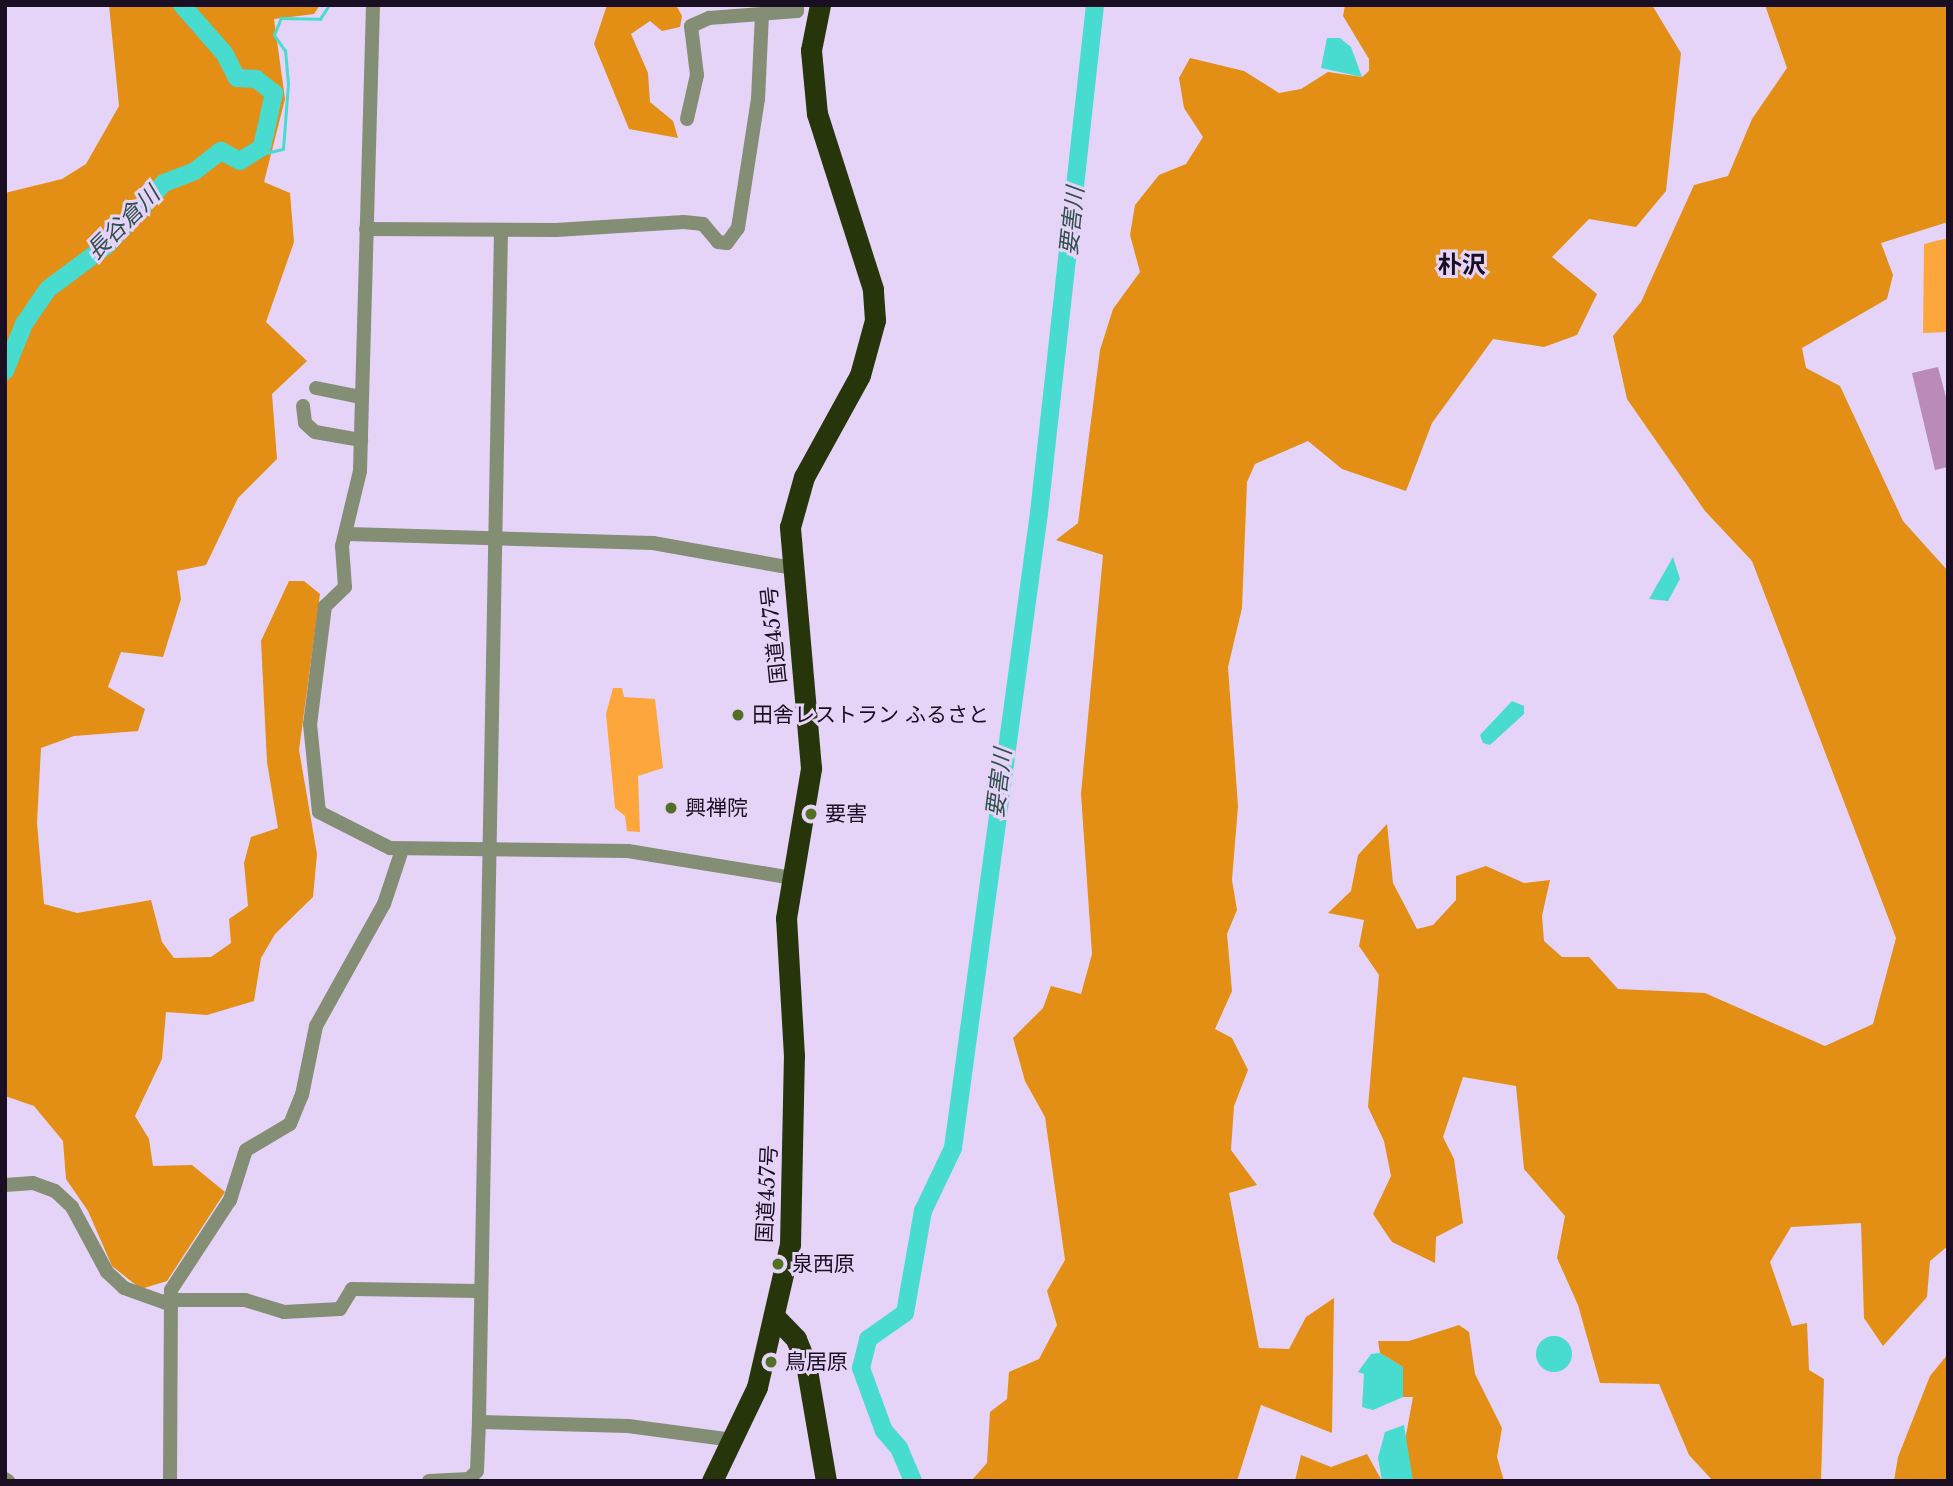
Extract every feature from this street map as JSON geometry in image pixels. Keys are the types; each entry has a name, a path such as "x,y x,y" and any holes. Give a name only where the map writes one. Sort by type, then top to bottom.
{"highway":[{"name":"国道457号","path":"712,1481 757,1387 776,1318 790,1244 794,1056 786,956 792,878 811,768 792,568 795,501 860,375 875,320 873,289 817,114 811,50 820,5"},
{"path":"776,1318 796,1339 806,1364 826,1481"}],"street":[{"path":"373,5 361,440 348,534 342,546 345,587 326,606 310,724 319,812 334,824 402,850 628,851 792,878"},
{"path":"687,118 697,75 691,26 698,20 722,12 762,15 797,11 797,5"},
{"path":"366,229 501,230 684,222 703,224 721,244 731,240 738,228 758,99 762,15"},
{"path":"429,1481 469,1479 477,1472 501,230"},
{"path":"316,388 361,397"},
{"path":"303,406 305,423 315,432 361,440"},
{"path":"348,534 653,543 792,568"},
{"path":"170,1481 169,1302 230,1200 246,1150 290,1124 302,1095 316,1026 384,905 402,850"},
{"path":"5,1185 33,1182 55,1191 72,1207 107,1272 124,1288 169,1302 245,1300 284,1312 340,1309 352,1289 479,1291"},
{"path":"479,1422 628,1426 733,1440"}],"shaded area":[{"path":"109,5 320,5 314,14 274,19 285,99 264,182 290,193 294,242 266,322 307,361 272,394 277,459 238,498 206,565 177,571 181,599 163,657 121,652 108,687 145,709 138,731 74,736 41,748 37,823 44,904 77,913 151,900 162,942 174,958 211,957 231,943 229,919 248,906 244,863 251,837 278,828 267,762 261,641 289,581 304,581 320,594 299,750 317,854 313,897 275,934 261,958 254,1001 207,1015 166,1012 162,1059 135,1116 149,1139 153,1166 192,1165 225,1192 167,1281 141,1289 112,1266 88,1211 66,1179 63,1141 34,1106 5,1096 5,193 62,179 86,164 119,106"},
{"path":"607,5 676,5 682,16 680,27 662,31 650,21 631,34 648,73 650,102 673,121 678,138 629,129 594,44"},
{"path":"1345,5 1652,5 1681,53 1666,191 1636,227 1589,219 1552,257 1597,294 1577,335 1544,347 1493,339 1432,423 1406,491 1342,469 1308,441 1255,464 1247,482 1242,608 1228,667 1238,806 1232,880 1237,910 1227,934 1232,991 1215,1029 1232,1038 1248,1070 1234,1106 1231,1150 1257,1185 1229,1193 1259,1348 1289,1349 1306,1317 1334,1298 1332,1433 1261,1405 1237,1481 971,1481 987,1463 990,1412 1007,1399 1009,1372 1039,1359 1057,1325 1047,1291 1065,1260 1045,1117 1025,1081 1013,1038 1043,1008 1051,986 1081,994 1092,954 1081,794 1103,555 1056,540 1078,523 1100,350 1113,309 1140,272 1130,235 1135,205 1159,175 1186,164 1203,137 1184,108 1179,78 1190,58 1244,71 1279,93 1301,89 1328,72 1362,77 1369,71 1369,59 1343,16"},
{"path":"1765,5 1948,5 1948,222 1881,243 1893,275 1887,299 1802,348 1806,368 1840,386 1903,521 1948,571 1948,1246 1930,1261 1927,1297 1883,1346 1864,1318 1861,1223 1791,1227 1770,1262 1792,1326 1807,1323 1809,1370 1824,1379 1821,1481 1713,1481 1689,1455 1659,1384 1600,1383 1578,1305 1557,1258 1565,1216 1524,1169 1516,1086 1463,1077 1443,1137 1454,1159 1463,1223 1436,1237 1435,1263 1392,1242 1373,1214 1391,1176 1384,1141 1368,1107 1379,975 1359,946 1364,920 1328,913 1351,891 1358,855 1387,824 1393,883 1417,929 1433,925 1456,900 1456,876 1486,866 1524,883 1550,880 1542,916 1544,941 1562,957 1589,957 1618,989 1705,993 1825,1046 1873,1024 1896,938 1752,561 1705,511 1627,399 1613,336 1641,302 1694,185 1728,176 1752,119 1787,68"},
{"path":"1327,38 1340,38 1351,47 1362,77 1321,68"},
{"path":"1948,238 1948,332 1923,333 1924,244"},
{"path":"1673,557 1680,579 1668,601 1649,599"},
{"path":"613,688 622,688 624,697 655,699 663,768 638,776 640,832 627,831 625,816 615,808 606,714"},
{"path":"1512,701 1524,706 1524,714 1490,745 1483,743 1480,735"},
{"path":"1459,1325 1469,1332 1475,1374 1502,1428 1497,1457 1504,1481 1413,1481 1404,1446 1413,1397 1403,1397 1403,1367 1380,1353 1378,1341 1409,1341"},
{"path":"1554,1336 1567,1341 1572,1354 1567,1367 1554,1372 1541,1367 1536,1354 1541,1341"},
{"path":"1380,1353 1403,1367 1403,1397 1373,1410 1362,1407 1364,1374 1358,1372 1371,1354"},
{"path":"1948,1354 1948,1481 1894,1481 1898,1457 1930,1376"},
{"path":"1404,1425 1413,1481 1382,1481 1378,1458 1385,1432"},
{"path":"1367,1454 1382,1481 1295,1481 1301,1455 1331,1467"}],"building":[{"path":"1938,367 1948,405 1948,467 1935,470 1912,373"}],"waterway":[{"name":"長谷倉川","path":"5,371 24,324 48,289 107,245 164,183 195,171 221,151 240,161 262,147 274,93 256,79 237,78 224,53 182,5"},
{"path":"246,158 283,149 288,84 285,51 274,35 281,18 320,19 329,5"},
{"name":"要害川","path":"913,1481 899,1448 884,1431 861,1368 868,1339 905,1313 923,1211 953,1148 1039,513 1095,5"}],"place":[{"name":"田舎レストラン ふるさと","path":"738,715"},
{"name":"興禅院","path":"671,808"},
{"name":"要害","path":"811,814"},
{"name":"泉西原","path":"778,1264"},
{"name":"鳥居原","path":"771,1362"}],"district":[{"name":"朴沢","path":"1462,265"}]}
